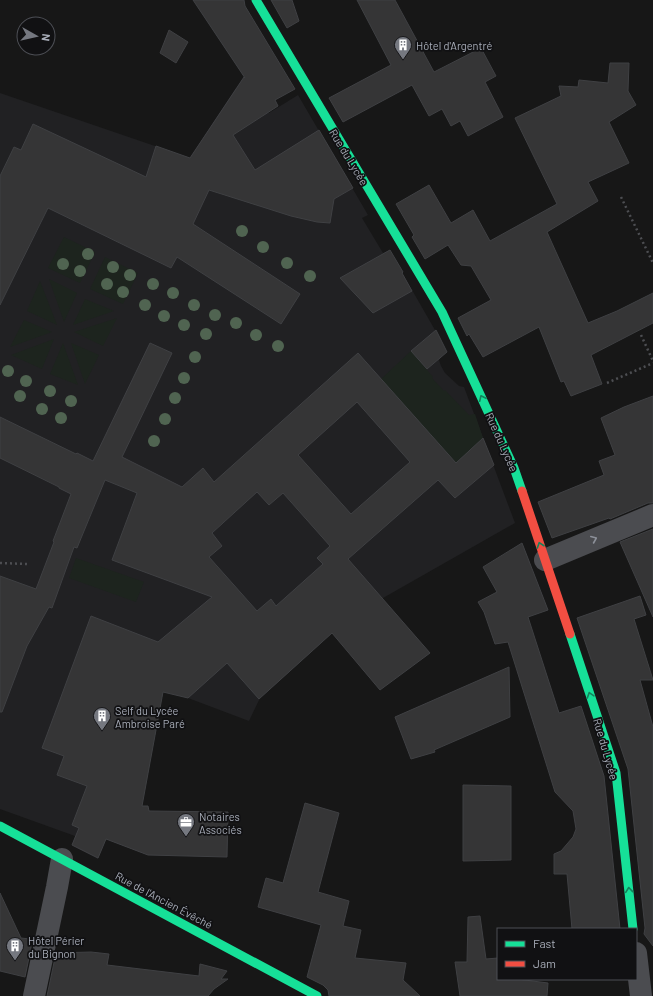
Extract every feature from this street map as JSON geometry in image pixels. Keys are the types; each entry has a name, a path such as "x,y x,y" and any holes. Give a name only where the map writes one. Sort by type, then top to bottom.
{"street":[{"name":"Rue du Lycée","path":"256,0 442,312 514,468 616,773 633,928"},
{"path":"545,560 653,515"},
{"name":"Rue de l'Ancien Évêché","path":"0,826 317,996"},
{"path":"34,996 62,859"},
{"path":"637,962 641,996"}],"path":[{"path":"621,197 653,262"},
{"path":"607,384 653,362 642,335"},
{"path":"0,563 27,564"}],"shaded area":[{"path":"236,88 269,113 298,95 368,215 362,218 383,253 389,250 435,330 446,352 439,360 441,366 445,373 459,386 464,387 515,523 383,598 332,633 260,698 249,721 188,698 163,692 142,806 142,853 106,839 98,859 73,846 72,844 75,836 0,809 0,93 190,158"},
{"path":"64,237 95,252 80,283 48,268"},
{"path":"105,257 138,273 123,304 90,289"},
{"path":"49,279 77,293 64,322"},
{"path":"40,281 57,325 27,311"},
{"path":"85,299 114,311 73,325"},
{"path":"117,318 103,346 74,332"},
{"path":"24,320 52,332 10,347"},
{"path":"54,339 42,369 11,355"},
{"path":"63,343 78,385 50,374"},
{"path":"71,343 99,355 85,384"},
{"path":"411,351 444,391 445,390 469,415 475,414 483,438 456,463 381,379"},
{"path":"76,558 144,582 136,602 69,578"}],"building":[{"path":"193,0 244,0 245,6 295,89 275,100 278,106 233,135 255,170 319,130 353,188 334,199 330,223 317,222 291,216 209,190 193,224 300,294 281,324 177,257 171,268 48,208 0,305 0,176 14,147 21,150 33,124 146,177 156,146 190,158 244,77 245,78"},
{"path":"271,0 292,0 299,21 287,28"},
{"path":"357,0 395,0 434,72 481,48 496,76 485,82 503,117 468,136 460,121 451,126 442,109 429,116 412,85 343,122 329,98 391,65"},
{"path":"169,30 188,42 176,63 160,53"},
{"path":"610,63 629,63 628,91 636,105 609,122 629,163 588,182 598,201 547,232 588,323 617,311 653,293 653,323 591,355 602,384 571,396 564,381 561,382 539,327 483,357 469,334 467,336 458,318 491,300 471,266 461,265 448,245 425,259 412,237 414,235 396,204 429,185 451,223 473,210 490,241 557,204 515,118 561,96 559,86 578,87 579,80 608,83"},
{"path":"390,250 412,291 373,313 340,278"},
{"path":"436,330 447,352 427,369 411,351"},
{"path":"150,343 172,353 122,457 182,487 203,468 214,482 358,353 456,463 483,438 494,465 455,498 438,480 348,559 430,653 380,690 332,633 259,699 227,663 188,698 163,692 142,806 148,806 149,811 228,812 227,857 148,855 106,839 98,858 72,845 79,828 72,825 87,786 57,775 64,756 42,748 91,616 158,642 212,597 112,560 137,493 105,480 77,548 74,547 52,608 49,607 27,646 2,712 0,712 0,576 36,589 71,494 0,458 0,417 93,461","holes":["357,402 410,462 351,514 298,455","257,492 269,505 283,493 330,546 317,558 323,564 276,606 271,599 257,611 209,557 222,546 212,533"]},
{"path":"653,396 653,503 648,503 610,519 609,518 552,538 538,502 604,475 599,461 615,455 601,418"},
{"path":"653,529 653,617 620,542"},
{"path":"522,543 548,610 528,617 559,713 581,706 604,776 620,928 572,928 567,874 554,874 554,854 561,851 573,837 576,829 573,811 555,792 508,642 495,644 484,612 478,602 497,592 483,567"},
{"path":"640,596 646,615 634,619 653,680 640,680 653,727 653,946 644,934 645,928 628,769 577,618"},
{"path":"509,667 510,717 434,750 435,752 411,759 395,717"},
{"path":"463,785 511,786 511,860 463,861"},
{"path":"305,803 339,813 318,892 349,901 343,926 361,930 355,958 406,963 403,980 420,996 329,996 328,990 323,985 307,977 321,925 258,907 266,878 283,883"},
{"path":"0,893 21,938 30,939 31,948 25,977 0,971"},
{"path":"480,916 486,959 497,958 497,980 525,980 548,983 547,996 460,996 455,962 467,962 468,917"},
{"path":"91,952 109,954 107,965 199,976 200,964 227,971 221,979 228,979 214,989 208,996 47,996 56,953"}],"traffic: fast":[{"path":"256,0 442,312 514,468 522,491"},
{"path":"570,634 616,773 633,928"},
{"path":"0,826 317,996"}],"traffic: jam":[{"path":"522,491 570,634"}],"place":[{"name":"Hôtel d'Argentré","path":"403,60"},
{"name":"Self du Lycée Ambroise Paré","path":"102,731"},
{"name":"Notaires Associés","path":"186,837"},
{"name":"Hôtel Périer du Bignon","path":"15,961"}]}
